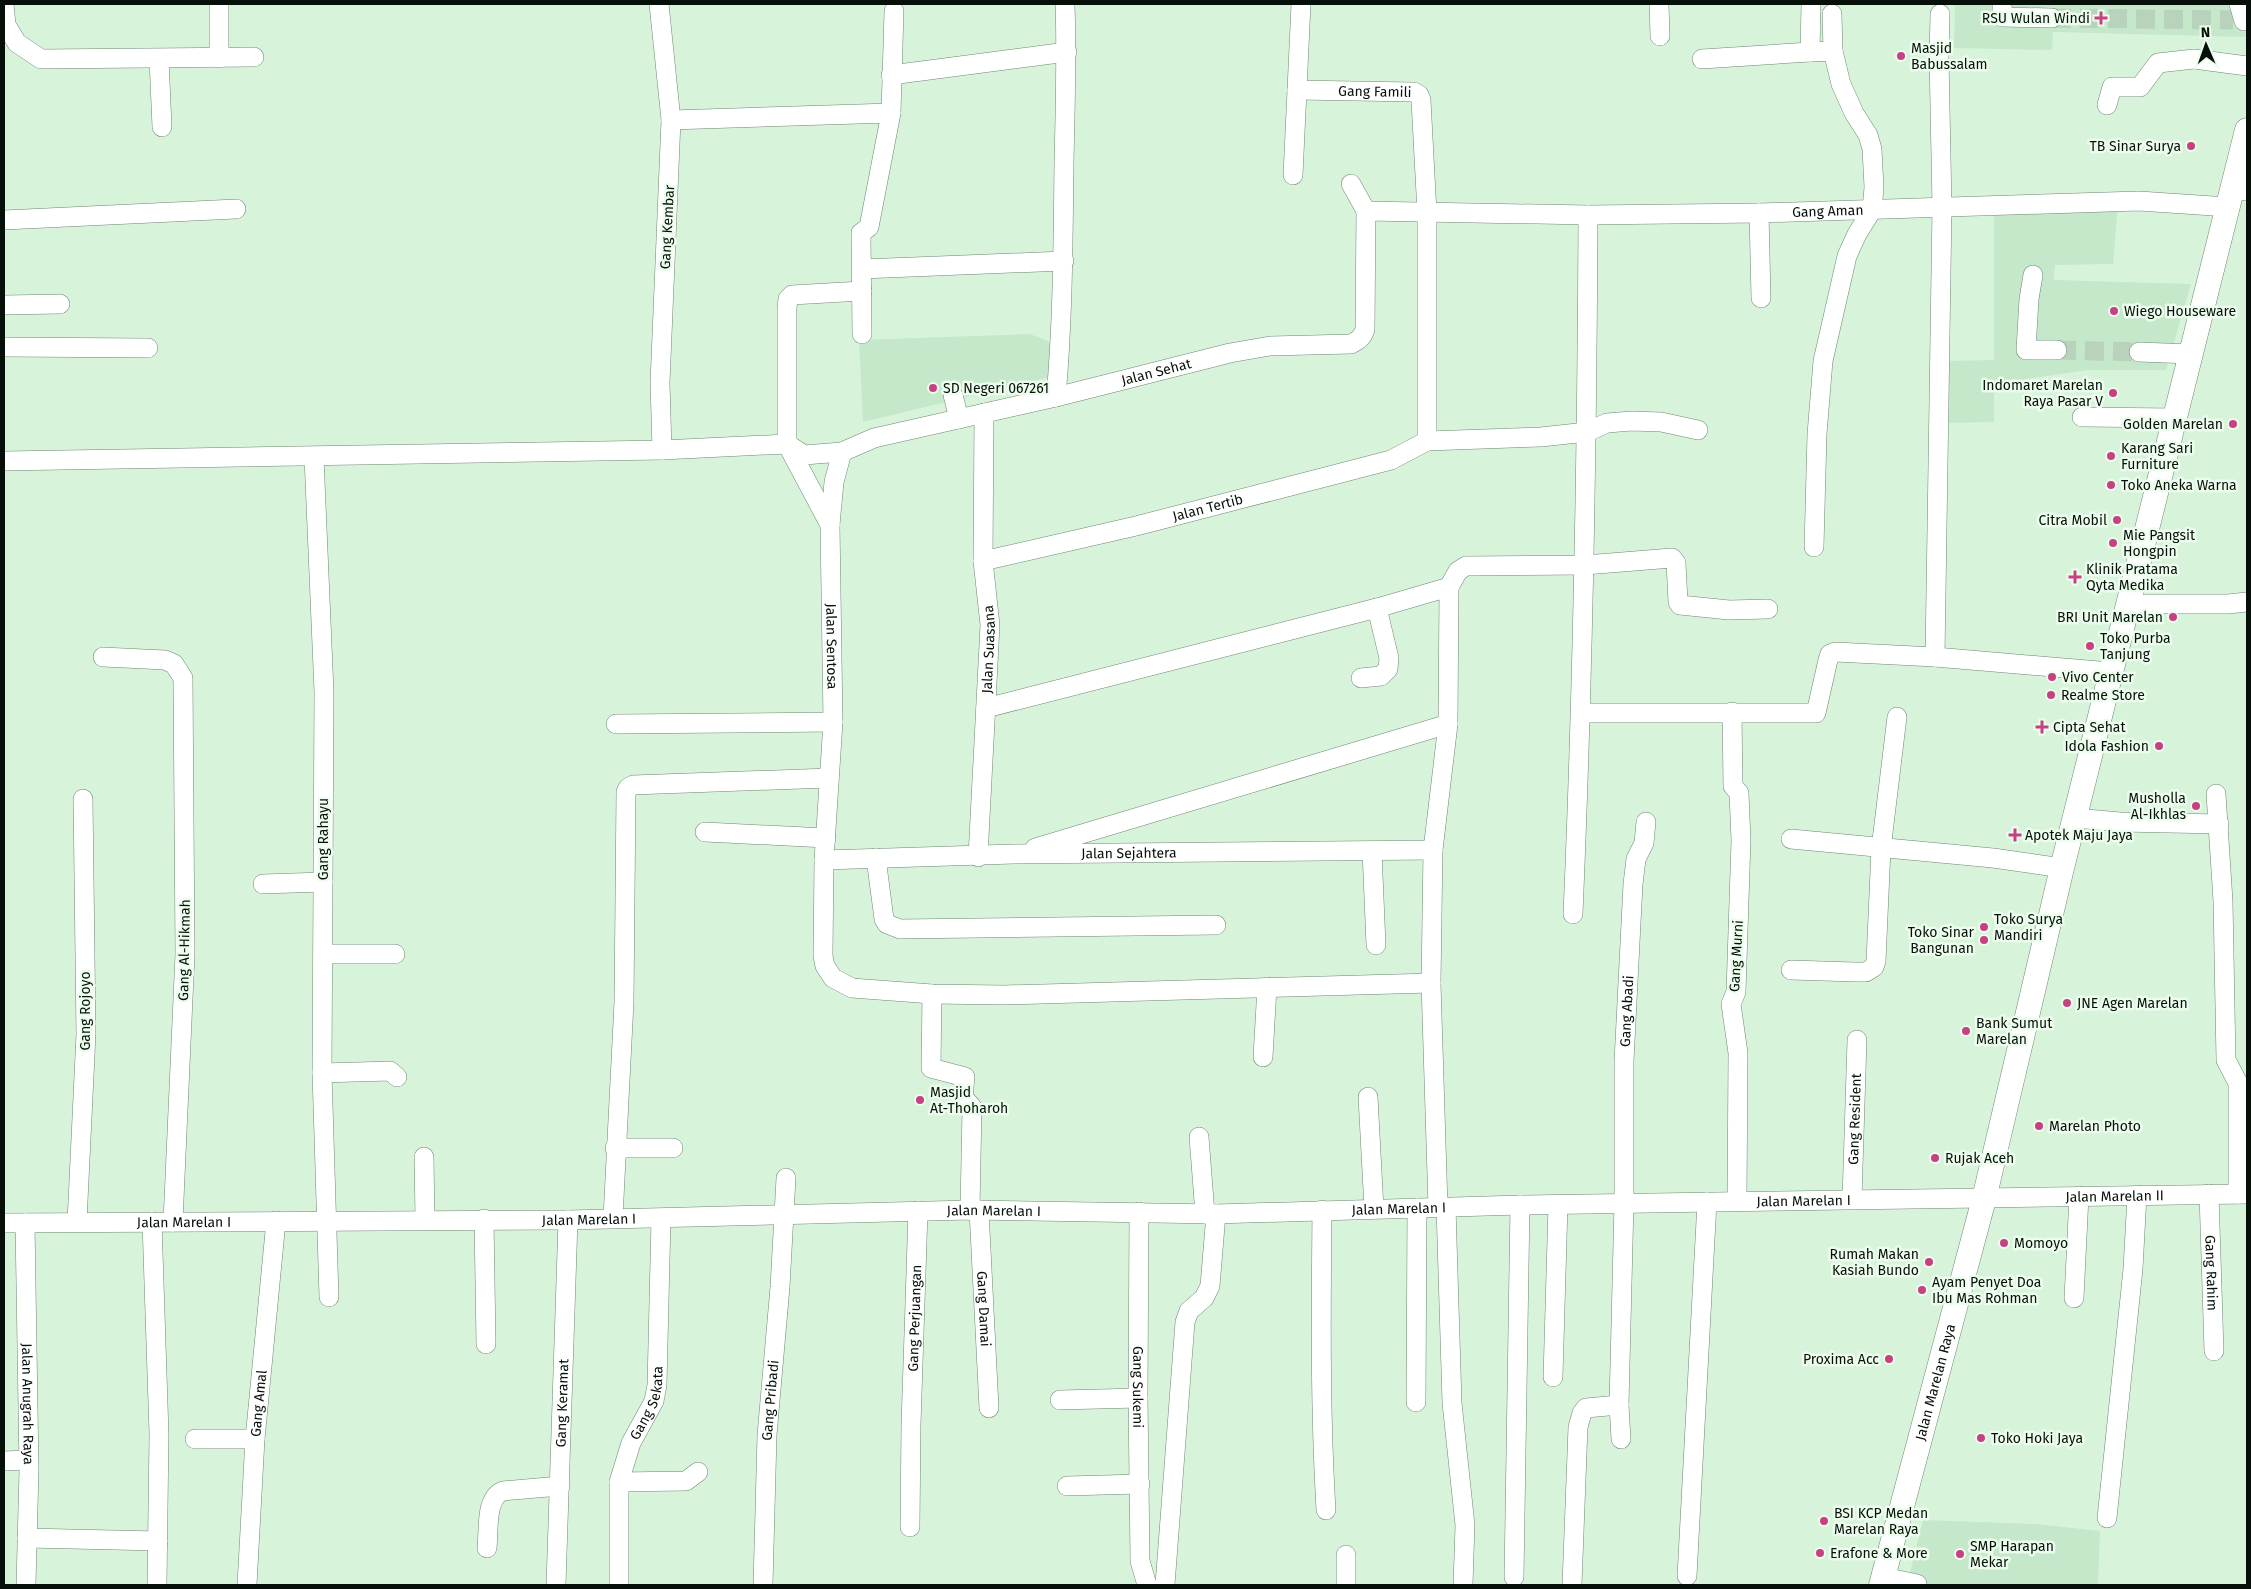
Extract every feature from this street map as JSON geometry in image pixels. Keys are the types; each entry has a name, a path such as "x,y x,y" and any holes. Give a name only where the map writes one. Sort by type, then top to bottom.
{"main road":[{"name":"Jalan Marelan Raya","path":"1882,1581 1984,1199 2062,868 2128,604 2191,354 2236,196 2247,130"}],"street":[{"path":"4,4 6,25 17,43 41,59 254,58"},
{"path":"219,4 219,58"},
{"name":"Gang Kembar","path":"659,4 672,120 660,383 662,450"},
{"path":"1056,397 1062,327 1064,262 1067,52 1065,4"},
{"path":"1293,175 1301,4"},
{"path":"1659,4 1660,36"},
{"path":"1810,52 1811,4"},
{"path":"2002,4 2002,17 2052,18"},
{"path":"862,334 861,233 869,227 891,113 894,11"},
{"path":"1814,547 1817,434 1823,361 1848,256 1857,234 1872,210 1874,168 1868,135 1854,113 1841,84 1833,51 1832,14"},
{"path":"1935,657 1942,207 1940,14"},
{"path":"1702,59 1833,51"},
{"path":"891,75 1067,52"},
{"path":"159,58 162,127"},
{"path":"2107,105 2112,87 2140,87 2158,63 2194,59 2247,66"},
{"name":"Gang Famili","path":"1297,90 1414,92 1419,95 1427,213"},
{"path":"672,120 891,113"},
{"path":"1351,184 1366,211 1427,213 1428,441 1541,437 1587,432 1607,423 1632,421 1661,422 1698,430"},
{"name":"Gang Aman","path":"1427,213 1588,215 1759,213 2139,201 2236,196"},
{"path":"4,220 236,209"},
{"name":"Jalan Sehat","path":"787,444 804,455 842,452 874,438 1056,397 1230,353 1262,347 1351,344 1364,335 1366,329 1366,211"},
{"path":"1759,213 1761,298"},
{"path":"1573,914 1582,713 1587,432 1588,215"},
{"path":"862,270 1064,262"},
{"path":"2033,275 2029,299 2026,350 2057,350"},
{"path":"4,461 662,450 787,444 788,299 792,294 798,293 862,291"},
{"path":"4,305 60,304"},
{"path":"4,347 148,348"},
{"path":"2139,352 2191,354"},
{"path":"953,394 959,419"},
{"name":"Jalan Suasana","path":"978,857 990,625 984,561 984,413"},
{"path":"2082,417 2175,418"},
{"name":"Jalan Tertib","path":"984,561 1136,526 1391,460 1428,441"},
{"name":"Jalan Sentosa","path":"787,444 830,525 833,722 824,860 823,956 828,973 842,984 852,988 932,994 1004,995 1432,983"},
{"path":"830,525 834,482 842,452"},
{"name":"Gang Rahayu","path":"314,457 324,692 322,1073 329,1297"},
{"path":"1463,1585 1465,1525 1452,1403 1432,983 1433,850 1448,724 1449,587 1458,571 1466,566 1585,565 1672,558 1676,563 1678,602 1680,605 1729,610 1768,609"},
{"path":"986,708 1376,608 1449,587"},
{"path":"2128,604 2228,604 2247,602"},
{"path":"1361,678 1382,676 1388,669 1389,658 1376,608"},
{"path":"1582,713 1816,713 1828,660 1830,654 1835,652 1935,657 2111,672"},
{"name":"Gang Al-Hikmah","path":"104,658 165,660 179,668 183,678 185,954 174,1222"},
{"name":"Gang Murni","path":"1732,712 1733,786 1739,793 1741,840 1736,992 1731,1004 1738,1053 1737,1201"},
{"path":"1791,970 1866,972 1874,968 1876,961 1880,849 1897,717"},
{"path":"616,724 833,722"},
{"path":"1014,854 1448,724"},
{"path":"613,1218 615,1148 624,1002 626,792 633,785 829,778"},
{"path":"2216,794 2219,824 2226,1060 2238,1083 2243,1194"},
{"name":"Gang Rojoyo","path":"77,1222 86,1034 83,799"},
{"path":"2075,818 2120,822 2219,824"},
{"name":"Gang Abadi","path":"1621,1439 1619,1405 1624,1203 1624,1062 1636,860 1644,843 1646,822"},
{"path":"705,832 826,838"},
{"path":"1791,839 1880,849 1993,858 2062,868"},
{"name":"Jalan Sejahtera","path":"824,860 978,857 1014,854 1433,850"},
{"path":"1372,851 1376,945"},
{"path":"876,858 884,919 887,924 900,929 1216,924"},
{"path":"263,884 323,882"},
{"path":"323,954 395,954"},
{"path":"1263,1057 1267,987"},
{"name":"Gang Damai","path":"932,994 931,1068 965,1077 963,1098 972,1106 974,1210 989,1408"},
{"name":"Gang Resident","path":"1852,1199 1857,1040"},
{"path":"322,1073 390,1071 394,1072 397,1077"},
{"path":"1368,1097 1374,1208"},
{"path":"1165,1585 1185,1322 1189,1311 1204,1298 1210,1286 1210,1214 1199,1137"},
{"path":"615,1148 673,1148"},
{"path":"424,1157 425,1220"},
{"name":"Gang Pribadi","path":"763,1585 767,1435 786,1178"},
{"name":"Gang Rahim","path":"2209,1194 2214,1351"},
{"name":"Jalan Marelan II","path":"1984,1199 2243,1194"},
{"path":"2107,1518 2133,1269 2137,1195"},
{"path":"2074,1298 2079,1196"},
{"name":"Jalan Marelan I","path":"4,1223 568,1220 784,1216 918,1210 1210,1214 1520,1205 1852,1199 1984,1199"},
{"path":"1687,1576 1707,1202"},
{"path":"1514,1577 1520,1205"},
{"path":"1553,1377 1558,1205"},
{"path":"1416,1402 1417,1208"},
{"name":"Gang Perjuangan","path":"910,1527 911,1425 918,1210"},
{"path":"1322,1210 1320,1335 1326,1510"},
{"name":"Gang Sukemi","path":"1139,1212 1138,1398 1140,1561 1147,1585"},
{"name":"Gang Sekata","path":"619,1585 619,1482 631,1443 654,1401 657,1385 661,1218"},
{"path":"484,1219 486,1344"},
{"name":"Gang Keramat","path":"556,1585 568,1220"},
{"name":"Gang Amal","path":"247,1585 255,1439 276,1221"},
{"path":"152,1222 160,1434 157,1585"},
{"name":"Jalan Anugrah Raya","path":"25,1223 28,1460 26,1585"},
{"path":"1060,1400 1138,1398"},
{"path":"1572,1585 1578,1427 1586,1408 1619,1405"},
{"path":"195,1439 255,1439"},
{"path":"4,1461 28,1460"},
{"path":"619,1482 686,1481 698,1472"},
{"path":"1067,1486 1140,1484"},
{"path":"487,1548 491,1503 497,1493 504,1490 560,1486"},
{"path":"27,1538 158,1541"},
{"path":"1346,1556 1346,1585"},
{"path":"1882,1581 1917,1584"}],"shaded area":[{"name":"RSU Wulan Windi","path":"1955,4 2247,4 2247,37 2053,32 2052,50 1954,48"},
{"name":"Wiego Houseware","path":"2118,206 2113,264 2055,265 2054,280 2191,284 2166,370 2088,370 1994,384 1994,422 1943,423 1945,361 1994,360 1994,210"},
{"name":"SD Negeri 067261","path":"1030,334 1048,341 1055,350 1054,376 863,422 859,340"},
{"path":"1923,1520 2037,1524 2100,1531 2098,1585 1907,1585"}],"tunnel":[{"path":"2052,18 2233,20"},
{"path":"2057,350 2139,352"}],"place":[{"name":"RSU Wulan Windi","path":"2101,18"},
{"name":"Masjid Babussalam","path":"1901,56"},
{"name":"TB Sinar Surya","path":"2191,146"},
{"name":"Wiego Houseware","path":"2114,311"},
{"name":"SD Negeri 067261","path":"933,388"},
{"name":"Indomaret Marelan Raya Pasar V","path":"2113,393"},
{"name":"Golden Marelan","path":"2233,424"},
{"name":"Karang Sari Furniture","path":"2111,456"},
{"name":"Toko Aneka Warna","path":"2111,485"},
{"name":"Citra Mobil","path":"2117,520"},
{"name":"Mie Pangsit Hongpin","path":"2113,543"},
{"name":"Klinik Pratama Qyta Medika","path":"2075,577"},
{"name":"BRI Unit Marelan","path":"2173,617"},
{"name":"Toko Purba Tanjung","path":"2090,646"},
{"name":"Vivo Center","path":"2052,677"},
{"name":"Realme Store","path":"2051,695"},
{"name":"Cipta Sehat","path":"2042,727"},
{"name":"Idola Fashion","path":"2159,746"},
{"name":"Musholla Al-Ikhlas","path":"2196,806"},
{"name":"Apotek Maju Jaya","path":"2015,835"},
{"name":"Toko Surya Mandiri","path":"1984,927"},
{"name":"Toko Sinar Bangunan","path":"1984,940"},
{"name":"JNE Agen Marelan","path":"2067,1003"},
{"name":"Bank Sumut Marelan","path":"1966,1031"},
{"name":"Masjid At-Thoharoh","path":"920,1100"},
{"name":"Marelan Photo","path":"2039,1126"},
{"name":"Rujak Aceh","path":"1935,1158"},
{"name":"Momoyo","path":"2004,1243"},
{"name":"Rumah Makan Kasiah Bundo","path":"1929,1262"},
{"name":"Ayam Penyet Doa Ibu Mas Rohman","path":"1922,1290"},
{"name":"Proxima Acc","path":"1889,1359"},
{"name":"Toko Hoki Jaya","path":"1981,1438"},
{"name":"BSI KCP Medan Marelan Raya","path":"1824,1521"},
{"name":"Erafone & More","path":"1820,1553"},
{"name":"SMP Harapan Mekar","path":"1960,1554"}]}
